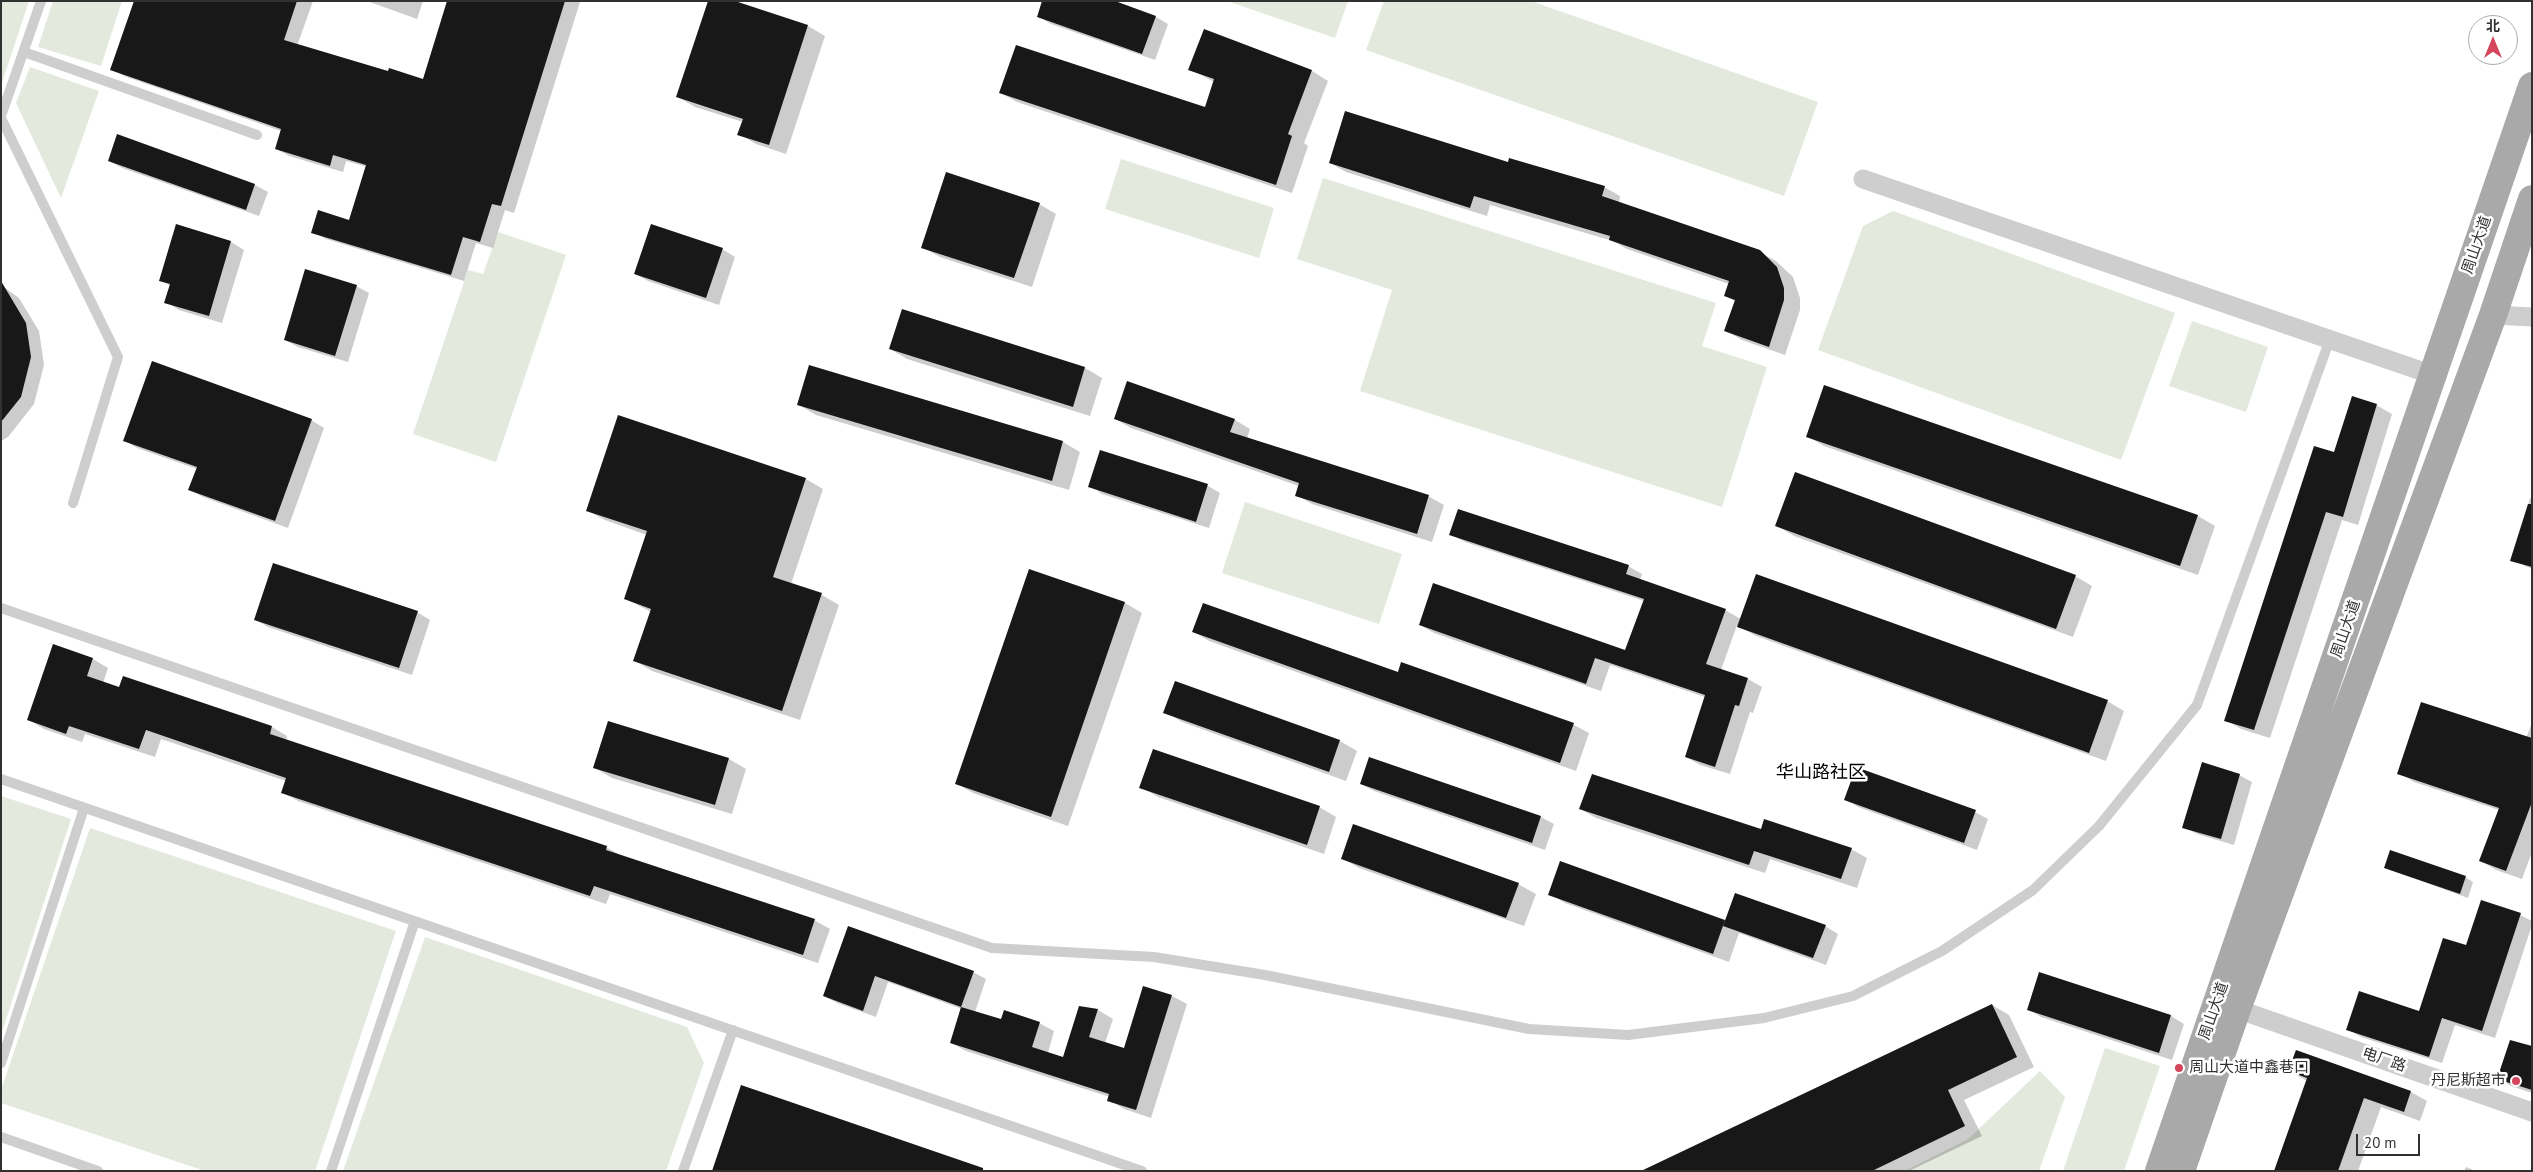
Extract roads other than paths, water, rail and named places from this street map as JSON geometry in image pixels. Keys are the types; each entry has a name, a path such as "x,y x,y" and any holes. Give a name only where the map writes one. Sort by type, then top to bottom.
{"main road":[{"name":"周山大道","path":"2159,1171 2532,86"},
{"name":"周山大道","path":"2181,1171 2237,1009 2493,315 2532,198"}],"street":[{"path":"1863,179 2434,375"},
{"path":"2493,315 2532,317"},
{"name":"电厂路","path":"2237,1009 2532,1112"}],"lane":[{"path":"41,1 1,117 118,357 73,503"},
{"path":"24,52 257,135"},
{"path":"1,608 992,948 1154,957 1265,975 1530,1029 1628,1035 1764,1018 1853,996 1942,951 2033,890 2099,826 2197,705 2330,339"},
{"path":"1,780 1142,1171"},
{"path":"1,1063 84,808"},
{"path":"331,1171 415,921"},
{"path":"683,1171 732,1030"},
{"path":"1,1137 98,1171"}],"place":[{"name":"周山大道中鑫巷口","path":"2179,1068"},
{"name":"丹尼斯超市","path":"2516,1081"}],"district":[{"name":"华山路社区","path":"1821,773"}]}
